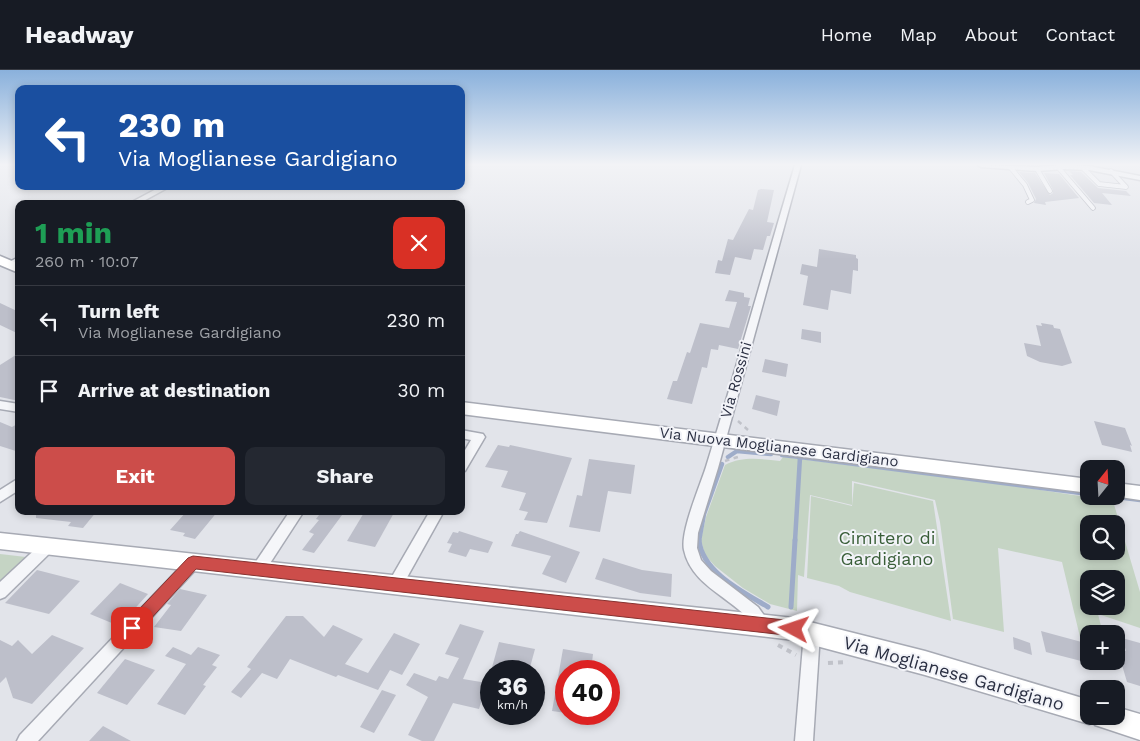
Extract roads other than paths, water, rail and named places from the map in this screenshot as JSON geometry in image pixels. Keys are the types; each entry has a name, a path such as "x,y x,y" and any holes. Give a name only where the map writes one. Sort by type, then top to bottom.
{"main road":[{"name":"Via Nuova Moglianese Gardigiano","path":"465,408 1080,485"},
{"path":"1125,491 1140,493"},
{"path":"0,541 124,554"},
{"path":"1125,722 1140,727"}],"street":[{"name":"Via Rossini","path":"764,626 753,612 706,576 695,563 690,548 691,533 696,515 789,196"},
{"path":"0,405 15,407"},
{"path":"465,435 479,437 465,461"},
{"path":"0,497 15,486"},
{"path":"258,570 294,515"},
{"path":"395,585 435,515"},
{"path":"0,592 48,546"},
{"name":"Via Moglianese Gardigiano","path":"124,554 794,629 925,663 1080,709"},
{"path":"26,741 193,563"},
{"path":"804,741 812,633"}],"lane":[{"path":"1028,202 1032,200 1030,196"},
{"path":"1083,196 1093,208"}],"waterway":[{"path":"728,457 737,451 771,454"},
{"path":"782,455 800,457"},
{"path":"795,541 800,457"},
{"path":"800,457 1080,493"},
{"path":"699,540 704,514 722,464"},
{"path":"1125,498 1140,500"},
{"path":"699,540 708,562 725,580 768,607"},
{"path":"791,607 795,540"}],"park label":[{"name":"Cimitero di Gardigiano","path":"887,547"}]}
